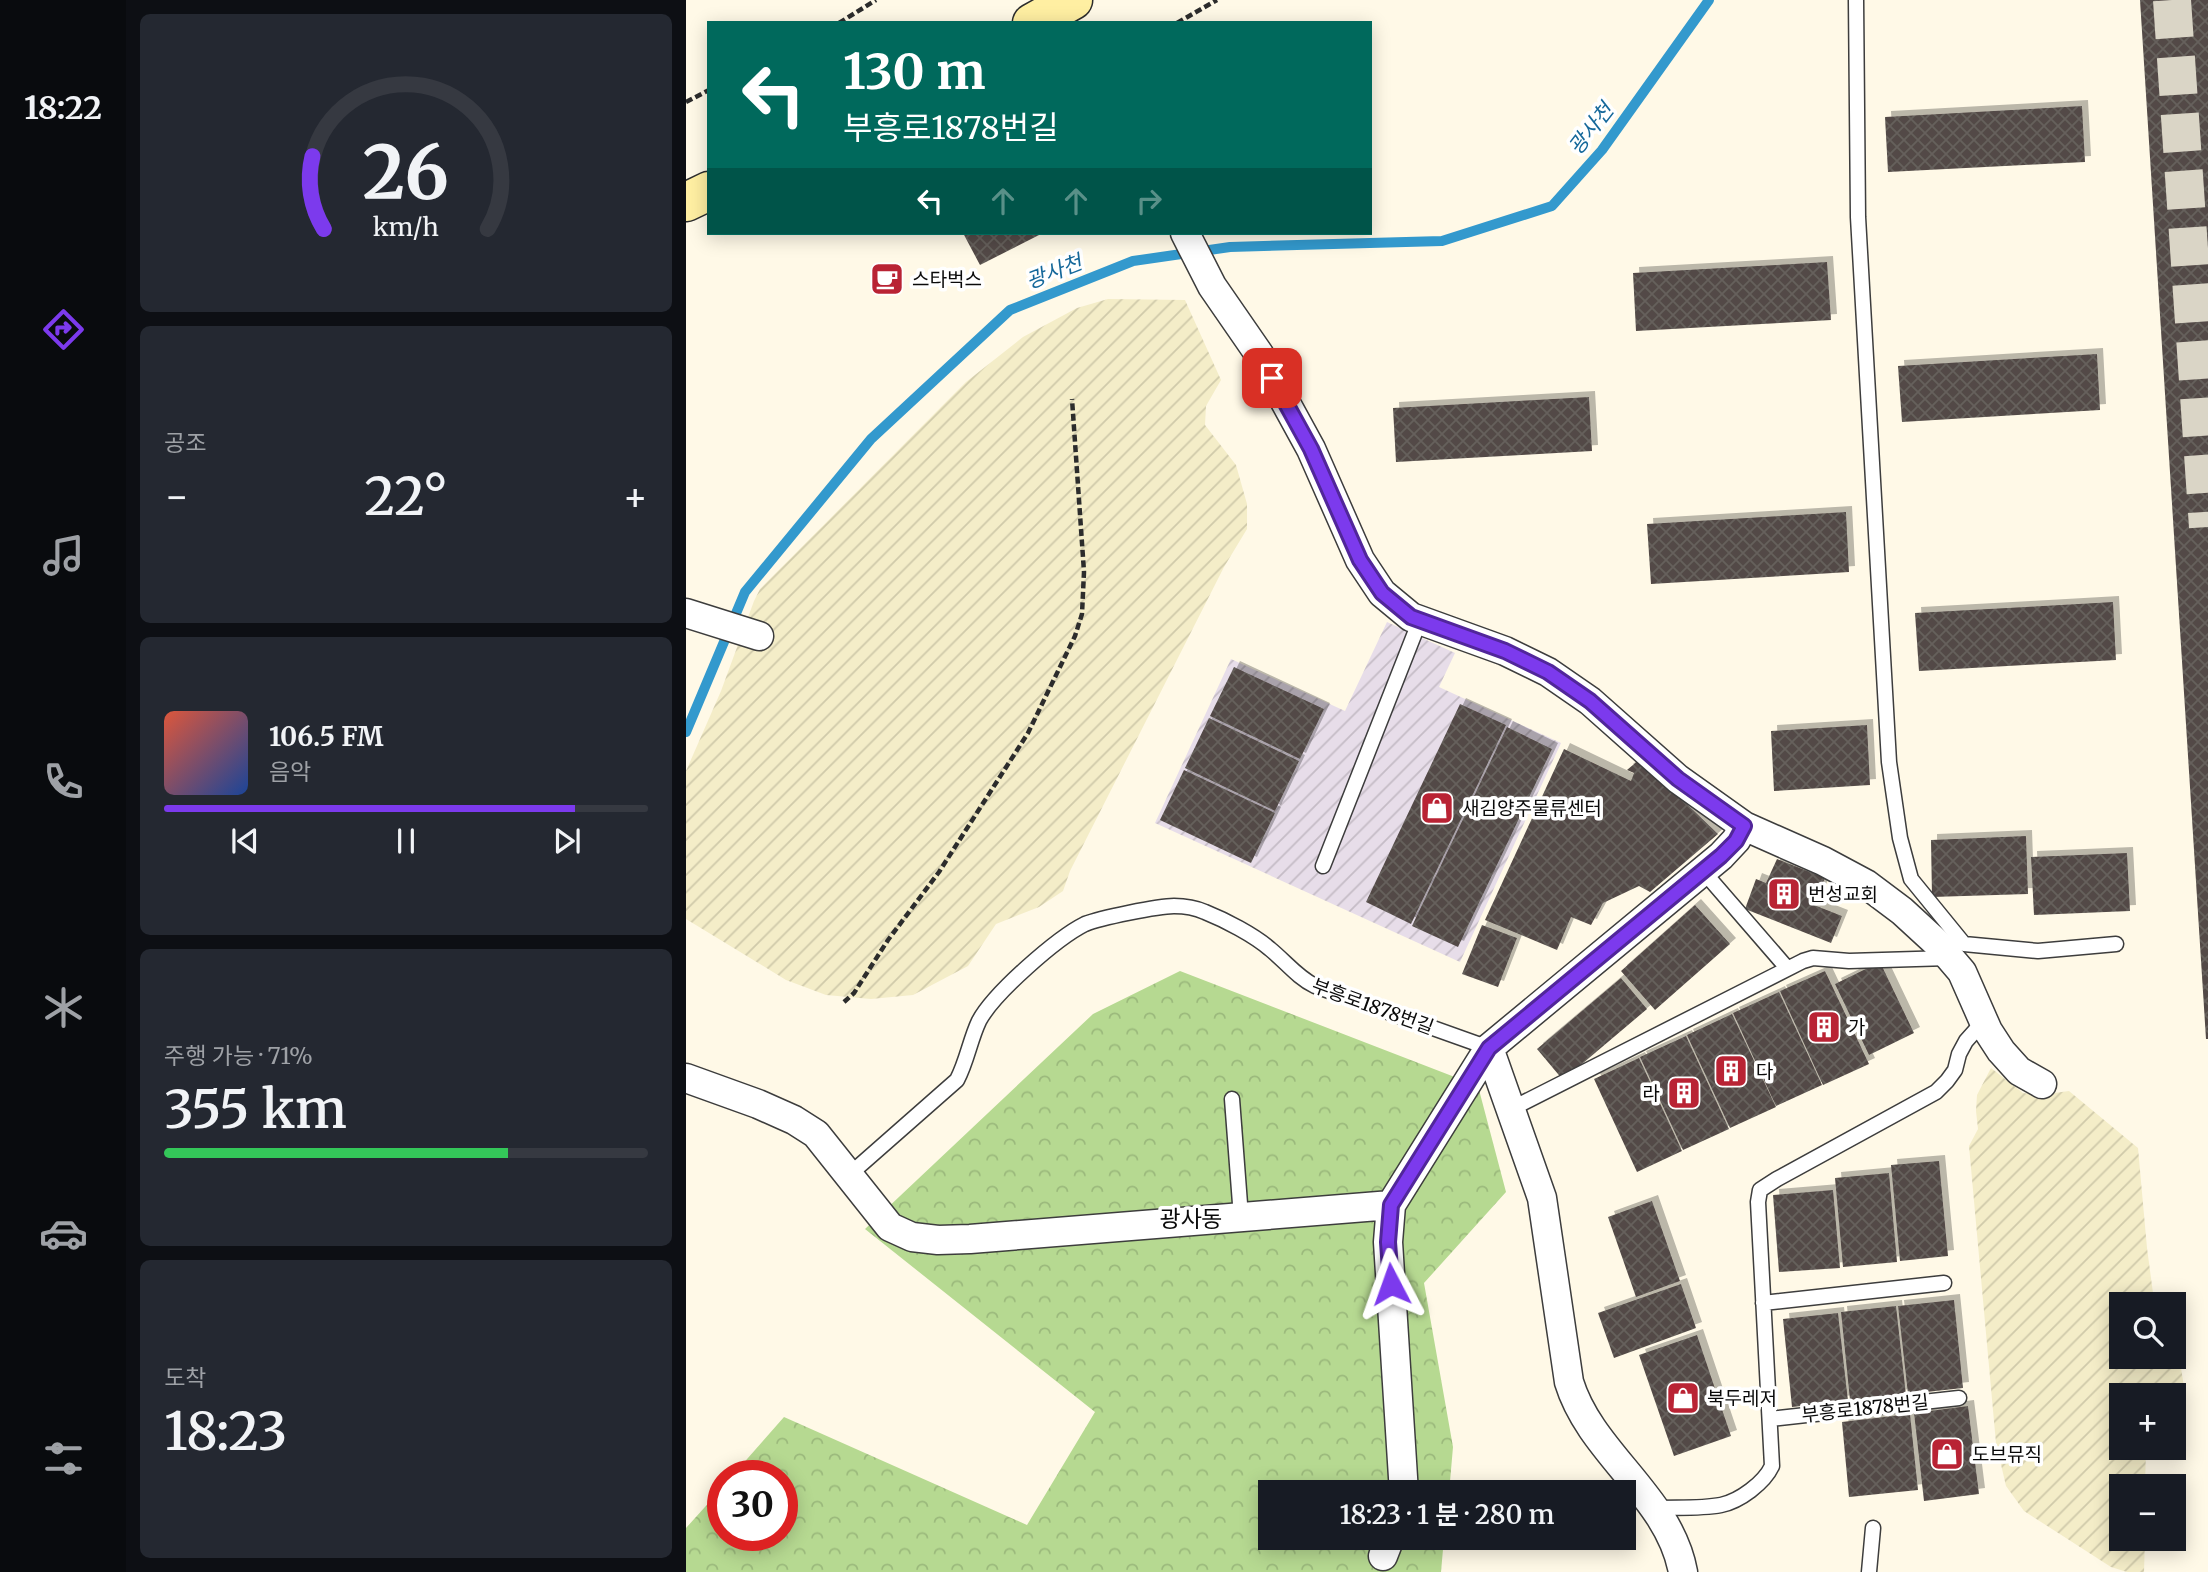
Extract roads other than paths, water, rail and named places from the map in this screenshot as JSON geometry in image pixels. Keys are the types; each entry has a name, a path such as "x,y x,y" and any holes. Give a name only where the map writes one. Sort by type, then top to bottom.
{"main road":[{"path":"686,202 707,192"}],"street":[{"path":"1186,235 1212,286 1259,354 1298,425 1369,576 1396,607 1411,617 1505,651 1548,672 1590,701 1678,779 1744,826 1823,861 1866,884 1902,911 1950,958 1962,972 1983,1022 2001,1051 2019,1071 2042,1084"},
{"path":"686,613 755,635"},
{"path":"1403,1480 1388,1242 1391,1205 1489,1048 1703,871 1736,841 1744,826"},
{"path":"1489,1048 1542,1198 1569,1382 1575,1402 1654,1508 1678,1548 1683,1572"},
{"path":"686,1078 758,1104 794,1120 816,1134 890,1227 912,1237 970,1239 1391,1205"}],"lane":[{"path":"1856,0 1858,217 1889,762 1900,838 1911,879 1964,944 2038,951 2116,944"},
{"path":"1323,866 1420,620"},
{"path":"1703,871 1787,968"},
{"name":"부흥로1878번길","path":"849,1175 957,1080 966,1065 979,1021 1012,981 1068,935 1085,924 1100,919 1172,906 1205,912 1257,939 1302,979 1315,986 1489,1048"},
{"path":"1511,1109 1787,968 1813,958 1849,961 1950,958"},
{"path":"1654,1508 1721,1504 1753,1488 1768,1475 1772,1466 1758,1202 1760,1190 1936,1092 1955,1070 1966,1041 1983,1022"},
{"path":"1232,1099 1241,1217"},
{"path":"1763,1303 1944,1283"},
{"name":"부흥로1878번길","path":"1770,1419 1959,1398"},
{"path":"1870,1572 1873,1528"}],"waterway":[{"name":"광사천","path":"686,732 745,592 871,439 1010,310 1133,261 1230,247 1442,241 1552,206 1602,150 1709,0"}],"tunnel":[{"path":"2172,0 2208,527"}],"place":[{"name":"스타벅스","path":"887,279"},
{"name":"새김양주물류센터","path":"1437,808"},
{"name":"번성교회","path":"1784,894"},
{"name":"가","path":"1824,1027"},
{"name":"다","path":"1731,1071"},
{"name":"라","path":"1684,1093"},
{"name":"북두레저","path":"1683,1398"},
{"name":"도브뮤직","path":"1947,1454"}],"district":[{"name":"광사동","path":"1191,1219"}]}
